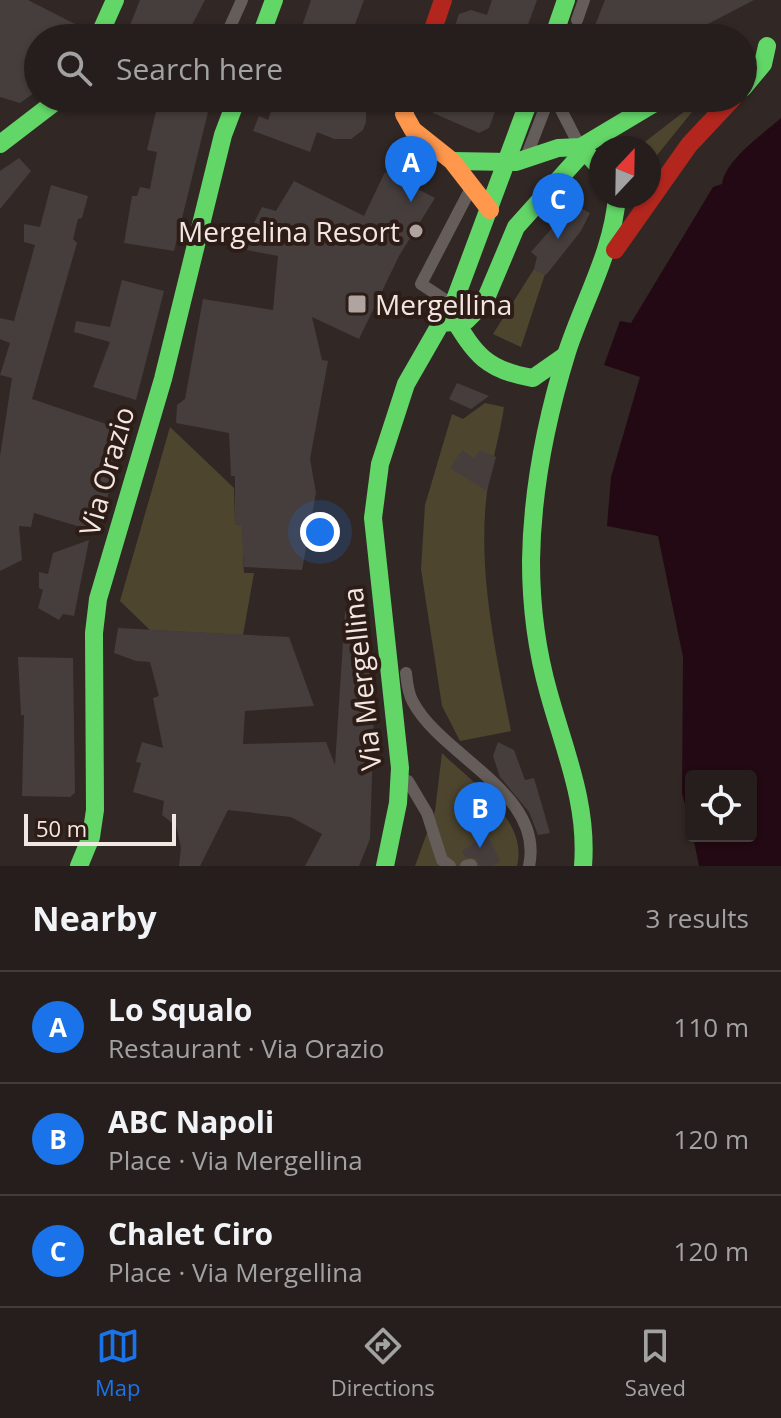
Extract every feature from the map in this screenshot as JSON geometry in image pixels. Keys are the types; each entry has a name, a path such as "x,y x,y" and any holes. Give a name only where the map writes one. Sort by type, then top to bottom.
{"street":[{"path":"104,24 115,0"},
{"path":"265,24 274,0"},
{"path":"435,24 443,0"},
{"path":"558,24 566,0"},
{"path":"757,71 774,42"},
{"path":"0,144 42,112"},
{"name":"Via Orazio","path":"79,866 91,837 95,810 94,633 98,599 163,379 223,135 232,112"},
{"path":"405,112 413,134 453,161 470,190 490,210"},
{"name":"Via Mergellina","path":"385,866 391,844 400,768 373,518 380,464 406,384 441,323 454,313 490,210 517,165 527,112"},
{"path":"581,147 640,112"},
{"path":"607,251 616,250 623,242 689,145 720,112"},
{"path":"453,161 517,165 563,144 581,147 589,156"},
{"name":"Via Mergellina","path":"454,313 466,321 484,303 516,227 578,158 581,147"},
{"path":"583,866 586,833 582,809 543,672 533,616 534,509 546,428 563,357 607,251 606,237 616,208"},
{"path":"454,313 473,355 511,376 533,378 563,357"}],"lane":[{"path":"231,24 242,0"},
{"path":"575,24 584,0"},
{"path":"517,165 545,112"},
{"path":"560,112 581,147"},
{"path":"454,313 421,284 470,190"},
{"path":"422,386 454,313 487,255"},
{"path":"389,503 394,463 413,410"},
{"path":"389,533 397,609"},
{"path":"405,665 415,706 499,788 527,824 532,846 529,866"},
{"path":"400,768 427,813 442,860 450,866"},
{"path":"391,844 400,866"}],"shaded area":[{"path":"684,112 692,112 661,150 661,136 653,136"},
{"path":"781,118 781,866 699,866 694,842 757,842 757,770 685,770 685,805 682,793 683,657 658,536 607,526 611,477 640,377 604,365 620,321 631,323 713,187 722,184 730,166"},
{"path":"534,269 545,274 521,347 493,334"},
{"path":"485,403 504,407 487,492 484,552 490,612 511,731 460,741 442,706 421,569 425,505 452,414 463,419"},
{"path":"170,427 234,488 235,524 257,527 243,553 244,573 254,573 243,635 150,630 120,601"},
{"path":"442,753 482,789 506,818 518,849 517,866 415,866 435,811"}],"building":[{"path":"0,0 28,0 75,24 24,24 24,100 20,103 0,97"},
{"path":"140,0 205,0 192,24 131,24"},
{"path":"311,0 364,0 355,24 303,24"},
{"path":"492,0 537,0 528,24 456,24 459,14 471,10 487,15"},
{"path":"605,0 754,0 708,24 596,24"},
{"path":"156,112 208,112 174,251 124,243 132,196 137,196 140,187 150,189 157,152 147,150"},
{"path":"271,112 366,112 363,130 351,139 334,139 317,132 310,152 253,131 259,116 268,120"},
{"path":"495,112 489,128 479,133 433,113"},
{"path":"19,158 31,171 0,209 0,171"},
{"path":"385,172 435,198 399,256 359,339 312,317 322,360 328,361 310,459 316,493 302,570 244,567 241,525 235,524 235,476 231,476 229,433 176,423 177,405 185,399 203,299 273,310 278,256 241,249 262,207 276,211 294,181 364,216"},
{"path":"51,185 88,196 82,218 78,219 73,239 77,243 32,399 127,431 97,532 34,513 31,527 19,526 22,560 0,571 0,456 12,378 0,375 10,343 0,339 0,318 14,321 35,245 24,242 24,224 40,227"},
{"path":"573,204 590,213 581,231 546,275 534,269 537,257 531,252"},
{"path":"122,280 164,291 136,400 93,387 110,342 74,332 76,321 110,327"},
{"path":"457,383 489,396 471,409 449,399"},
{"path":"462,450 474,458 480,450 496,457 487,491 450,468"},
{"path":"89,540 74,616 63,614 59,620 38,608 43,590 39,588 39,572 48,574 53,553"},
{"path":"345,611 363,613 361,637 366,638 374,713 370,839 359,866 305,866 322,834 291,817 228,810 200,866 179,866 181,848 176,826 162,815 164,801 133,792 141,763 136,762 142,742 163,748 153,698 159,696 150,662 136,661 114,653 118,628 289,637 314,706 245,711 243,744 326,742 335,765"},
{"path":"18,657 73,658 75,793 70,797 22,796 24,715 21,715"},
{"path":"498,742 514,750 525,780 534,778 550,833 538,835 529,812 500,777 493,756"},
{"path":"487,834 500,861 493,866 480,866 477,859 465,857 462,851"}],"traffic: fast":[{"path":"104,24 115,0"},
{"path":"265,24 274,0"},
{"path":"558,24 566,0"},
{"path":"757,71 763,64 767,46"},
{"path":"0,144 42,112"},
{"path":"79,866 91,837 95,810 94,633 98,599 163,379 223,135 232,112"},
{"path":"525,112 450,313 482,358 503,370 533,378 563,357"},
{"path":"453,161 516,162 558,148 581,147 640,112"},
{"path":"385,866 398,803 400,768 373,518 380,464 406,384 441,323 466,321 484,303 516,227 578,158 581,147 589,156"},
{"path":"583,866 579,800 538,645 532,595 532,534 537,482 553,403 567,352 604,256 615,208"}],"traffic: slow":[{"path":"405,112 413,130 452,161 490,210"}],"traffic: jam":[{"path":"435,24 443,0"},
{"path":"615,250 689,145 720,112"}],"place":[{"name":"Lo Squalo","path":"411,202"},
{"name":"Mergelina Resort","path":"416,231"},
{"name":"Chalet Ciro","path":"558,239"},
{"name":"Mergellina","path":"357,304"},
{"name":"ABC Napoli","path":"480,848"}]}
